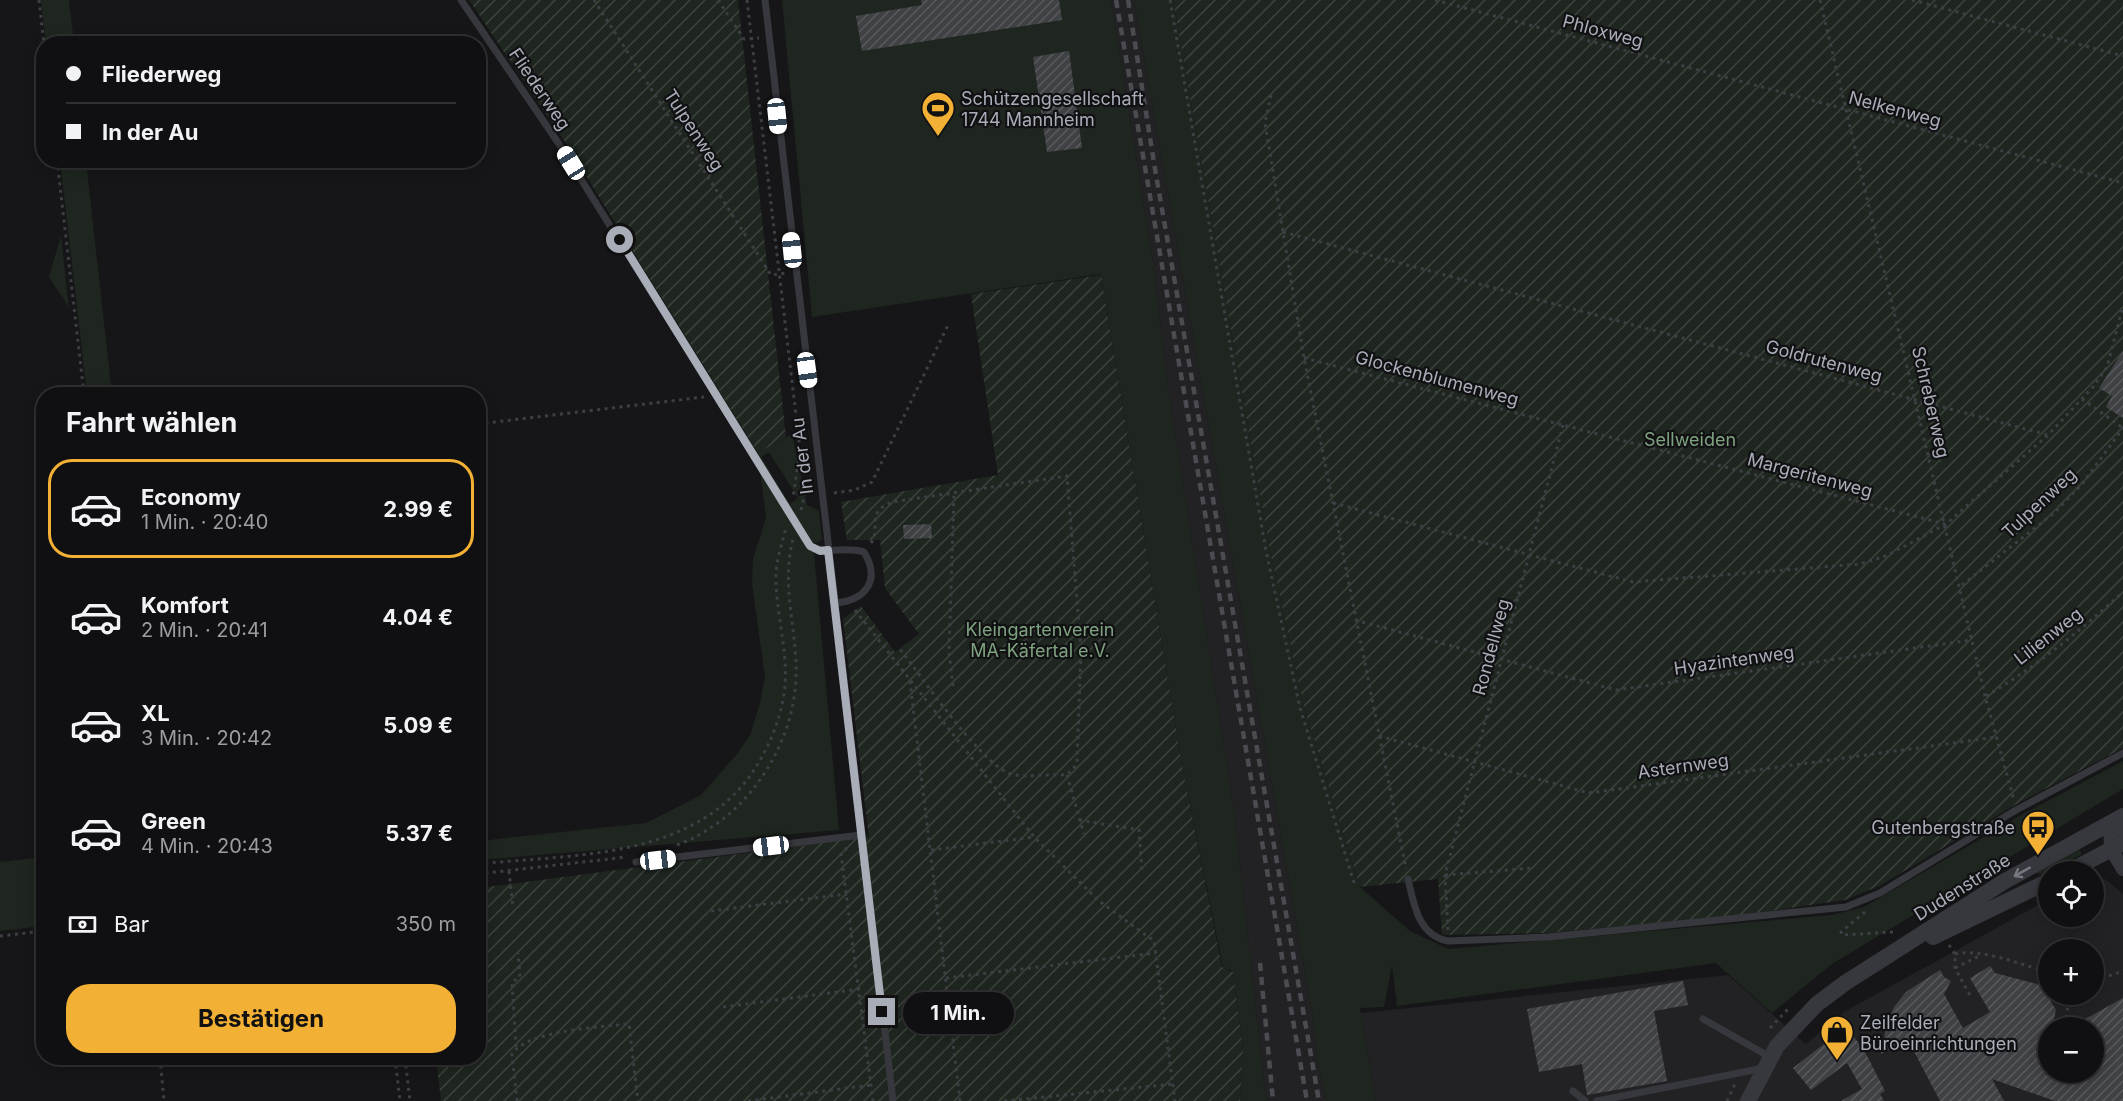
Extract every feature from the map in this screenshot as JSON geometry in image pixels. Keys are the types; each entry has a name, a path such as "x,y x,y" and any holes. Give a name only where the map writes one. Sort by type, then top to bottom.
{"street":[{"path":"2119,824 2117,846 2123,869"},
{"name":"Dudenstraße","path":"1748,1101 1777,1046 1817,1005 1845,983 2005,881 2119,824"},
{"path":"2089,861 2117,846"},
{"name":"Dudenstraße","path":"1885,957 1941,934 2038,886"}],"lane":[{"name":"Fliederweg","path":"461,0 486,36"},
{"name":"In der Au","path":"765,0 794,273 836,603 893,1101"},
{"name":"Fliederweg","path":"486,37 559,144 718,395 810,546 820,551 828,550"},
{"path":"828,550 848,548 864,552 871,564 871,581 861,595 849,602 836,603"},
{"path":"1408,879 1414,906 1424,929 1438,939 1448,941 1548,937 1846,907 1880,893 2016,810 2123,753"},
{"path":"636,859 861,835"},
{"path":"1703,1019 1767,1063"},
{"path":"1598,1101 1767,1063"},
{"path":"1573,1091 1585,1101"}],"path":[{"path":"39,0 43,36"},
{"name":"Tulpenweg","path":"594,0 771,275 780,274"},
{"path":"718,0 744,39"},
{"path":"486,863 651,843 691,827 735,794 763,756 781,712 786,670 776,574 797,485 800,449 747,0"},
{"path":"1170,0 1266,551 1300,708 1354,886"},
{"name":"Phloxweg","path":"1435,0 1660,60"},
{"name":"Schreberweg","path":"1820,0 1961,586 1985,696 2016,810"},
{"path":"1912,0 2123,56"},
{"name":"Nelkenweg","path":"1660,60 2123,183"},
{"path":"1271,95 1265,123 1304,358 1408,879"},
{"path":"58,168 83,387"},
{"name":"Goldrutenweg","path":"1283,232 2048,435"},
{"path":"780,274 794,273"},
{"path":"1333,502 1633,582 1860,564 1886,556 1946,525 2048,435 2082,399 2107,367 2123,306"},
{"path":"822,495 855,490 872,482 948,325"},
{"name":"Glockenblumenweg","path":"1304,358 1563,425"},
{"path":"486,423 718,395"},
{"name":"Tulpenweg","path":"1961,586 2054,513 2083,483 2123,428 2082,399"},
{"name":"Margeritenweg","path":"1563,425 1946,525"},
{"name":"Rondellweg","path":"1448,941 1445,876 1563,425"},
{"path":"864,552 873,540 875,515 880,507 892,502 1067,476 1082,680 1077,761 1074,769 1067,775 1014,775 987,758 900,649"},
{"path":"953,686 949,652 954,494"},
{"path":"673,846 700,834 736,807 759,782 786,730 792,713 796,663 787,561 797,523"},
{"name":"Lilienweg","path":"1985,696 2012,681 2080,629 2123,592"},
{"path":"849,602 1034,837 1099,901 1154,941 1175,1101"},
{"name":"Hyazintenweg","path":"1355,620 1616,690 1972,640"},
{"path":"910,679 960,1101"},
{"name":"Asternweg","path":"1379,736 1589,793 1997,737"},
{"path":"1067,775 1084,834"},
{"path":"1079,820 1139,830 1142,872"},
{"path":"861,835 841,854 873,1101"},
{"path":"931,850 1034,837"},
{"path":"486,873 636,859"},
{"path":"1445,876 1534,868"},
{"path":"509,871 513,908"},
{"path":"1880,893 1880,901 1841,932 1842,935 1893,932"},
{"path":"711,911 847,894"},
{"path":"0,936 36,932"},
{"path":"1941,934 1955,954 1955,968 1972,999"},
{"path":"1955,954 1966,951 2038,969"},
{"path":"516,1047 512,982 520,977 518,953"},
{"path":"946,978 1156,953"},
{"path":"1955,968 1982,954"},
{"path":"2104,976 2123,970"},
{"path":"723,1007 860,989"},
{"path":"517,1101 512,1053 516,1047 556,1032 629,1024 638,1101"},
{"path":"161,1065 164,1101"},
{"path":"396,1065 399,1101"},
{"path":"406,1065 410,1101"},
{"path":"1004,1101 1173,1084"},
{"path":"748,1101 871,1085"}],"shaded area":[{"path":"1111,0 1134,0 1313,1017 1317,1059 1327,1101 1266,1101 1234,811 1167,381 1153,263"},
{"path":"2104,879 2123,894 2123,1101 1376,1101 1361,1013 1728,975 1806,1044 1844,1012 2038,905 2038,927 2104,927"}],"green space":[{"path":"41,0 69,0 73,36 45,36"},
{"path":"469,0 738,0 786,437 758,453 565,142"},
{"name":"Schützengesellschaft 1744 Mannheim","path":"782,0 1111,0 1153,263 1167,381 1234,811 1266,1101 1240,1101 1243,1049 1233,971 1223,967 1182,765 1101,274 812,317"},
{"path":"1134,0 1173,0 1270,551 1304,707 1360,887 1410,931 1448,949 1832,915 1864,907 2023,814 2123,761 2123,789 1832,964 1772,1013 1716,963 1397,1006 1392,965 1384,1007 1360,1008 1376,1101 1327,1101 1317,1059 1313,1017"},
{"name":"Sellweiden","path":"1173,0 2123,0 2123,748 2020,802 1879,886 1845,900 1742,915 1546,933 1442,935 1438,879 1360,887 1304,707 1270,551"},
{"path":"61,168 87,168 111,387 86,387"},
{"path":"61,236 69,309 49,276"},
{"name":"Kleingartenverein MA-Käfertal e.V.","path":"1101,275 1182,765 1222,967 1233,972 1243,1049 1240,1101 441,1101 437,1065 486,1065 486,887 869,837 843,619 861,606 895,652 919,634 885,588 880,540 847,540 841,502 998,475 971,294"},
{"path":"792,434 807,505 819,511 822,540 817,543 813,542 839,830 486,859 486,840 646,823 701,795 737,754 750,735 765,677 752,584 753,559 766,518 758,453","holes":["769,452 798,498 790,504 761,457"]},
{"path":"2079,848 2082,854 2070,861 2055,861"},
{"path":"36,858 36,927 0,931 0,862"}],"building":[{"path":"921,0 1059,0 1062,20 862,51 856,16 922,5"},
{"path":"1069,51 1082,148 1047,152 1033,57"},
{"path":"2123,351 2123,418 2106,407 2112,396 2099,388"},
{"path":"931,524 932,538 904,539 903,525"},
{"path":"1990,966 1995,973 2038,984 2038,1005 2053,1005 2056,1010 2054,1017 2038,1017 2038,1083 2104,1083 2104,1017 2089,1017 2123,998 2123,1101 2055,1101 1992,1079 2004,1101 1940,1101 1908,1040 1881,1054 1887,1022 1894,1007 1906,992 1940,970 1944,977 1951,981 1944,994 1963,1028 1990,1012 1970,978"},
{"path":"1683,981 1688,1005 1654,1011 1667,1081 1587,1095 1582,1064 1539,1072 1527,1009"},
{"path":"1846,1027 1864,1050 1885,1091 1880,1094 1884,1101 1841,1101 1862,1089 1847,1063 1811,1090 1793,1068"}],"railway":[{"path":"1116,0 1307,1101"},
{"path":"1128,0 1156,175 1319,1101"},
{"path":"1260,963 1273,1101"}],"place":[{"name":"Schützengesellschaft 1744 Mannheim","path":"938,137"},
{"name":"Gutenbergstraße","path":"2038,856"},
{"name":"Zeilfelder Büroeinrichtungen","path":"1837,1061"}],"route":[{"path":"620,240 810,546 820,551 828,550 882,1012"}]}
